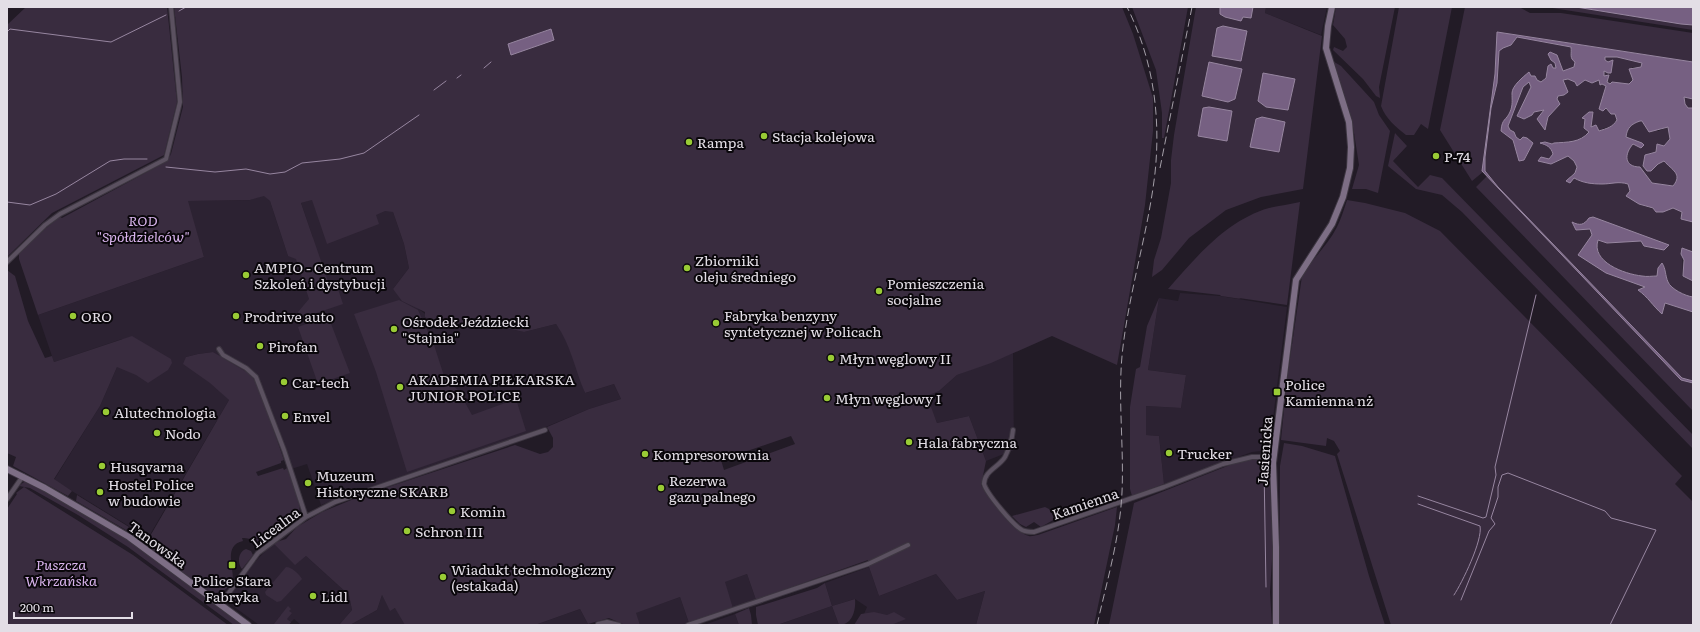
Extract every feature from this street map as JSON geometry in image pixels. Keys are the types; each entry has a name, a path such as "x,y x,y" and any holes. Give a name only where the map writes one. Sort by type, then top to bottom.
{"main road":[{"name":"Jasienicka","path":"1276,625 1276,547 1273,457 1296,280 1332,224 1343,197 1350,168 1352,147 1349,122 1326,48 1328,26 1332,7"},
{"name":"Tanowska","path":"7,469 23,476 129,537 248,625"}],"street":[{"path":"7,262 45,225 60,214 166,158 180,102 171,7"},
{"path":"219,349 222,355 246,368 256,377 284,450 306,517"},
{"name":"Licealna","path":"220,605 258,553 306,517 335,502 545,430"},
{"name":"Kamienna","path":"1013,430 1012,440 1004,458 987,474 984,484 990,496 1017,527 1026,532 1038,531 1114,503 1164,488 1235,460 1252,457 1273,457"},
{"path":"7,499 23,476"},
{"path":"688,625 868,564 908,545"},
{"path":"598,625 607,622 619,625"}],"shaded area":[{"path":"1220,7 1253,7 1251,18 1243,17 1241,21 1225,17 1220,14"},
{"path":"1266,7 1327,7 1321,35 1265,13"},
{"path":"1576,7 1693,7 1693,25 1681,24"},
{"path":"1223,26 1247,31 1241,61 1212,56 1217,28"},
{"path":"551,29 554,40 511,55 508,44"},
{"path":"1497,32 1693,62 1693,99 1684,97 1685,104 1688,108 1693,108 1693,222 1681,219 1682,212 1673,208 1663,212 1656,212 1653,208 1639,204 1626,196 1630,191 1628,184 1591,183 1574,178 1570,183 1566,181 1575,173 1577,167 1574,161 1568,156 1551,164 1538,161 1541,157 1549,159 1553,154 1548,147 1540,143 1545,142 1552,144 1568,142 1585,136 1589,132 1584,128 1585,119 1582,118 1589,112 1593,112 1591,127 1596,125 1599,131 1615,123 1617,120 1615,114 1611,114 1606,108 1603,111 1599,109 1606,86 1602,84 1600,85 1599,80 1592,83 1585,80 1577,86 1575,82 1568,79 1563,80 1568,92 1564,95 1558,96 1557,99 1560,104 1548,117 1545,130 1537,119 1544,110 1534,112 1532,115 1524,119 1517,116 1531,87 1529,82 1523,87 1508,126 1520,140 1523,137 1527,138 1533,143 1524,160 1519,161 1513,140 1501,131 1503,122 1509,115 1511,109 1512,90 1529,72 1531,76 1535,76 1537,80 1541,82 1546,78 1548,66 1551,64 1553,68 1556,68 1555,63 1551,60 1548,54 1550,52 1557,55 1563,71 1574,67 1575,62 1571,57 1571,47 1517,37 1511,45 1499,51 1497,83 1491,108 1485,157 1485,171 1498,187 1682,378 1693,381 1693,383 1681,380 1482,171 1495,74","holes":["1605,57 1617,57 1642,63 1641,67 1629,69 1633,80 1629,84 1612,82 1610,84 1607,82 1609,75 1604,76 1604,71 1611,73 1613,60 1608,62 1605,60","1642,121 1649,132 1668,127 1670,139 1664,146 1657,144 1656,152 1645,155 1643,166 1647,171 1651,171 1658,164 1664,161 1677,175 1676,182 1673,186 1652,183 1640,167 1631,165 1628,162 1628,152 1633,144 1641,148 1644,145 1626,137 1627,131 1630,127"]},
{"path":"1209,62 1242,69 1235,99 1228,102 1202,96"},
{"path":"1263,73 1295,79 1288,110 1266,107 1258,101"},
{"path":"1209,107 1232,111 1227,141 1198,136 1203,108"},
{"path":"1262,117 1285,122 1279,152 1250,147 1256,119"},
{"path":"371,182 393,212 404,244 409,268 393,289 442,327 458,322 490,330 506,328 524,332 556,324 562,332 574,359 585,393 614,384 621,399 589,409 541,429 459,456 321,505 307,464 288,470 258,385 213,352 198,354 186,357 229,400 148,538 54,480 100,406 117,367 122,339 54,362 38,315 204,257 187,201 250,200 264,195 270,201 288,256 313,238 301,203"},
{"path":"1593,217 1669,245 1664,250 1644,246 1641,241 1607,243 1598,240 1597,248 1599,255 1611,266 1618,270 1635,275 1657,276 1658,268 1662,263 1670,285 1679,292 1693,297 1693,312 1665,303 1662,314 1638,290 1645,287 1606,273 1578,255 1592,235 1590,229 1576,230 1572,222 1582,224 1589,218"},
{"path":"1682,248 1693,252 1693,281 1683,276 1684,260 1681,254"},
{"path":"1180,293 1220,296 1287,307 1269,450 1252,452 1164,484 1159,436 1146,435 1146,406 1181,408 1186,375 1148,370 1159,298 1178,301"},
{"path":"1013,353 1014,450 986,461 969,416 937,423 926,396 939,391 957,375"},
{"path":"273,543 295,564 306,556 349,595 352,610 339,625 301,625 294,619 291,622 281,615 273,625 259,625 233,606 231,599 233,592 252,565"},
{"path":"869,567 879,596 936,574 957,600 985,591 976,625 883,625 864,614 867,607 855,599 832,606 825,583"},
{"path":"747,574 756,600 733,608 724,582"},
{"path":"382,595 390,610 396,608 406,625 350,625 377,610"},
{"path":"680,597 689,623 682,625 640,625 635,613"},
{"path":"832,606 839,625 777,625"},
{"path":"580,609 588,624 535,625"},
{"path":"735,614 739,625 704,625"}],"green space":[{"path":"26,7 167,7 177,102 164,155 52,213 7,257 7,25"},
{"name":"ROD \"Spółdzielców\"","path":"174,7 1122,7 1133,34 1153,98 1153,131 1145,205 1117,365 1052,336 991,363 957,375 939,391 927,396 937,423 969,416 986,461 981,485 1009,522 1023,533 1030,536 1038,535 1117,507 1115,525 1094,625 976,625 985,591 957,600 936,574 879,596 868,560 756,600 747,574 725,582 733,608 689,623 680,597 636,613 640,625 625,625 609,618 588,624 580,609 535,625 405,625 395,608 390,611 382,595 377,610 350,625 339,625 352,610 349,595 306,556 295,565 273,543 286,539 297,527 322,512 361,496 515,445 540,454 548,452 553,447 553,438 547,427 589,409 621,399 614,384 585,393 569,349 556,324 524,332 506,328 490,330 458,322 442,327 425,317 425,312 402,301 393,289 409,268 404,244 393,212 385,211 376,215 379,224 327,244 312,200 301,203 331,290 338,289 343,304 299,319 298,312 309,299 296,259 288,256 270,201 264,196 250,200 188,201 204,257 38,315 19,259 19,253 60,217 62,218 167,161 171,154 183,107 182,77","holes":["550,29 554,40 511,54 508,44","791,436 795,444 724,470 721,460"]},
{"path":"1132,7 1188,7 1164,138 1162,138 1162,113 1156,70"},
{"path":"1196,7 1266,7 1265,13 1322,36 1303,189 1261,197 1226,210 1189,238 1162,270 1152,277 1154,260 1161,238 1171,183 1171,160 1174,135"},
{"path":"1336,7 1395,7 1379,87 1380,98 1376,96 1363,79 1333,50 1334,47 1343,51 1347,47 1345,39 1333,25"},
{"path":"1399,7 1452,7 1428,129 1421,124 1414,135 1406,135 1399,129 1388,119 1381,106"},
{"path":"1465,7 1519,7 1530,13 1561,13 1693,33 1693,62 1497,32 1495,74 1491,107 1497,83 1499,51 1502,48 1511,45 1517,37 1571,47 1571,54 1575,62 1574,67 1563,71 1557,55 1551,60 1555,63 1556,68 1551,69 1541,82 1531,76 1530,73 1521,79 1514,88 1511,110 1503,122 1501,131 1513,140 1514,146 1524,160 1531,148 1516,137 1514,132 1510,130 1508,126 1523,87 1529,81 1531,87 1517,116 1524,119 1532,115 1534,112 1545,110 1542,115 1542,120 1545,130 1548,117 1560,103 1557,99 1558,96 1564,95 1566,86 1562,80 1568,79 1576,82 1577,86 1585,80 1600,80 1601,85 1606,86 1602,104 1611,114 1615,114 1617,120 1612,127 1604,128 1599,131 1591,127 1593,112 1589,112 1583,118 1585,119 1589,132 1582,138 1569,142 1552,144 1545,142 1541,143 1549,147 1553,154 1547,163 1551,164 1568,156 1574,161 1577,166 1575,173 1570,176 1577,180 1592,183 1614,182 1628,184 1634,197 1641,204 1663,212 1673,208 1682,212 1681,219 1693,222 1693,252 1683,248 1683,276 1693,281 1693,297 1679,292 1670,285 1662,263 1658,268 1658,276 1634,275 1618,270 1604,261 1597,247 1598,239 1641,241 1644,246 1655,249 1669,245 1585,223 1578,225 1572,223 1576,230 1590,229 1592,235 1589,240 1606,273 1645,287 1639,290 1662,313 1665,302 1693,312 1693,381 1682,378 1509,199 1681,380 1693,383 1693,411 1476,187 1487,176 1497,187 1485,171 1485,152 1483,172 1472,181 1440,130"},
{"path":"1546,7 1576,7 1693,25 1693,30"},
{"path":"1604,57 1617,57 1643,63 1641,67 1632,67 1633,80 1628,84 1612,82 1610,84 1607,82 1608,75 1604,76 1604,71 1611,69 1612,63 1605,60"},
{"path":"1331,60 1341,66 1374,102 1379,115 1390,131 1378,193 1366,189 1352,189 1359,165 1352,120"},
{"path":"1684,96 1693,99 1693,108 1688,108 1685,104"},
{"path":"1640,121 1658,131 1668,127 1670,139 1664,146 1656,147 1657,152 1649,153 1643,164 1647,171 1651,171 1658,164 1664,161 1677,175 1676,182 1673,186 1652,183 1640,167 1631,165 1627,159 1629,148 1632,144 1641,148 1642,143 1626,137 1628,129"},
{"path":"1395,133 1407,146 1393,161 1418,187 1430,175 1442,178 1693,435 1693,449 1462,212 1442,195 1416,189 1388,166"},
{"path":"1347,200 1405,213 1440,231 1682,476 1675,484 1692,501 1693,500 1693,625 1391,625 1337,454 1340,451 1334,441 1327,438 1326,446 1281,440 1287,379 1302,276 1333,234 1340,221"},
{"path":"1300,202 1287,305 1168,289 1201,252 1226,230 1239,221 1269,208"},
{"path":"7,270 15,276 28,321 45,358 52,356 54,362 132,336 171,359 172,363 168,370 148,383 136,375 117,367 100,406 54,479 72,491 68,496 13,466 16,457 7,453"},
{"path":"1159,298 1148,370 1186,375 1181,408 1146,406 1146,435 1159,436 1164,484 1132,496 1130,489 1130,407 1136,369 1140,367 1147,326"},
{"path":"399,300 418,310 434,345 445,379 458,390 472,415 516,399 526,431 407,472 376,372 354,314"},
{"path":"328,316 350,373 318,384 298,327"},
{"path":"213,352 250,374 258,385 284,460 281,461 281,463 256,472 258,476 287,468 300,502 299,516 295,521 271,537 260,547 255,547 257,544 252,540 242,538 243,541 237,543 233,547 231,557 233,579 229,586 218,593 210,592 138,540 141,535 149,538 229,400 210,383 183,364 186,357"},
{"path":"1284,443 1302,446 1335,456 1369,576 1385,625 1279,625 1280,466"},
{"path":"1256,459 1269,464 1273,543 1270,592 1272,625 1109,625 1134,503 1240,461"},
{"path":"24,482 29,482 125,537 244,625 234,625 128,547 78,515 30,488 19,486"},
{"name":"Puszcza Wkrzańska","path":"24,487 133,555 228,625 7,625 7,509 17,494 16,493"},
{"path":"77,495 129,527 126,530 76,501"},
{"path":"1045,507 1049,509 1055,519 1041,527 1034,522 1026,527 1020,524 1012,516"},
{"path":"246,549 251,551 253,555 242,569 239,564 239,558 243,550"},
{"path":"286,567 295,571 302,579 281,601 277,602 266,595 265,592"},
{"path":"825,583 832,606 777,625 758,625 756,607 817,588"},
{"path":"855,599 853,616 844,624 839,625 832,606"},
{"path":"288,606 291,609 289,611 292,613 287,619 291,622 289,625 273,625"},
{"path":"749,608 752,625 739,625 735,614"},
{"path":"874,612 887,615 894,612 906,619 891,625 854,625 861,614"}],"waterway":[{"path":"179,11 186,7"},
{"path":"7,32 10,29 111,42 166,15"},
{"path":"484,68 491,62"},
{"path":"457,78 461,75"},
{"path":"434,90 446,81"},
{"path":"166,167 215,172 246,169 270,174 285,172 302,163 340,159 364,153 419,115"},
{"path":"7,202 30,205 56,194 110,161 124,159 147,159"},
{"path":"1418,496 1483,518 1486,517 1496,475 1495,467 1536,295"},
{"path":"1264,466 1266,587"},
{"path":"1461,600 1489,531 1495,524 1491,518 1498,497 1498,487 1502,475 1508,473 1605,511 1611,518 1656,530 1610,625"},
{"path":"1418,504 1480,526 1475,551 1467,572 1454,595"}],"railway":[{"path":"1097,625 1119,526 1122,492 1122,356 1129,310 1152,196 1157,152 1156,109 1149,67 1136,27 1127,7"},
{"path":"1160,168 1192,7"}],"place":[{"name":"Stacja kolejowa","path":"764,136"},
{"name":"Rampa","path":"689,142"},
{"name":"P-74","path":"1436,156"},
{"name":"Zbiorniki oleju średniego","path":"687,268"},
{"name":"AMPIO - Centrum Szkoleń i dystybucji","path":"246,275"},
{"name":"Pomieszczenia socjalne","path":"879,291"},
{"name":"ORO","path":"73,316"},
{"name":"Prodrive auto","path":"236,316"},
{"name":"Fabryka benzyny syntetycznej w Policach","path":"716,323"},
{"name":"Ośrodek Jeździecki \"Stajnia\"","path":"394,329"},
{"name":"Pirofan","path":"260,346"},
{"name":"Młyn węglowy II","path":"831,358"},
{"name":"Car-tech","path":"284,382"},
{"name":"AKADEMIA PIŁKARSKA JUNIOR POLICE","path":"400,387"},
{"name":"Police Kamienna nż","path":"1277,392"},
{"name":"Młyn węglowy I","path":"827,398"},
{"name":"Alutechnologia","path":"106,412"},
{"name":"Envel","path":"285,416"},
{"name":"Nodo","path":"157,433"},
{"name":"Hala fabryczna","path":"909,442"},
{"name":"Trucker","path":"1169,453"},
{"name":"Kompresorownia","path":"645,454"},
{"name":"Husqvarna","path":"102,466"},
{"name":"Muzeum Historyczne SKARB","path":"308,483"},
{"name":"Rezerwa gazu palnego","path":"661,488"},
{"name":"Hostel Police w budowie","path":"100,492"},
{"name":"Komin","path":"452,511"},
{"name":"Schron III","path":"407,531"},
{"name":"Police Stara Fabryka","path":"232,565"},
{"name":"Wiadukt technologiczny (estakada)","path":"443,577"},
{"name":"Lidl","path":"313,596"}]}
